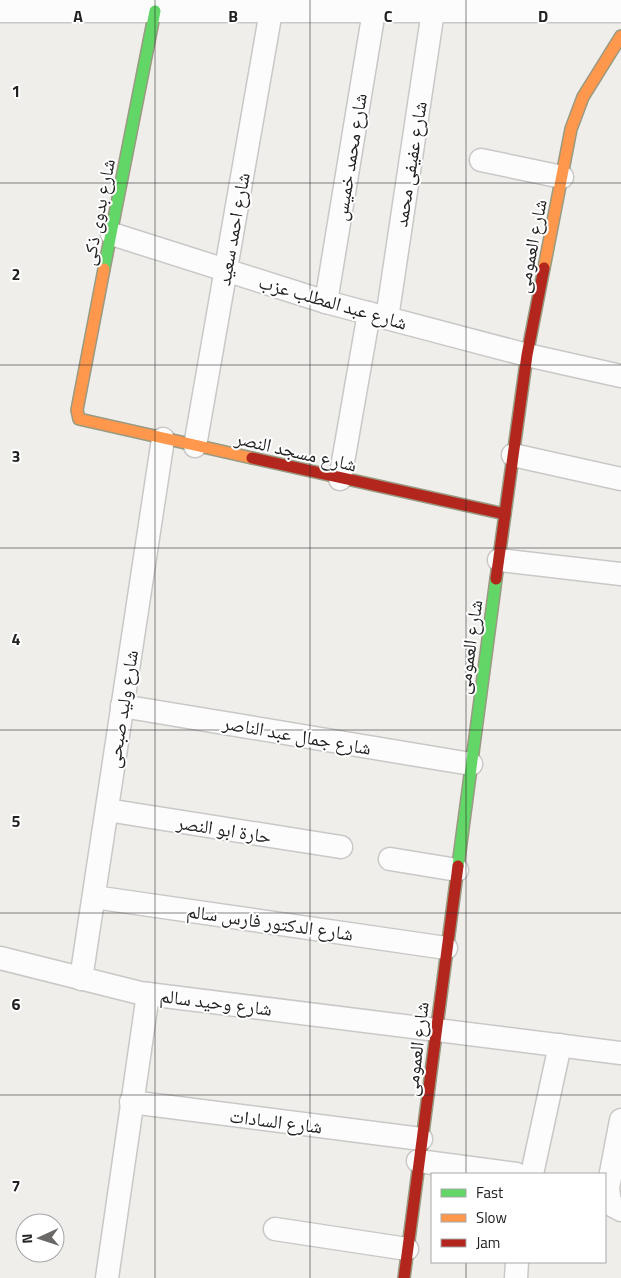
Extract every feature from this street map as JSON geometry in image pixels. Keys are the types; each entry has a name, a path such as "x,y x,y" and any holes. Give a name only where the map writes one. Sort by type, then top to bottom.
{"street":[{"path":"0,11 621,11"},
{"name":"شارع بدوى ذكى","path":"79,420 77,410 156,11"},
{"name":"شارع احمد سعيد","path":"195,446 271,11"},
{"name":"شارع محمد خميس","path":"326,302 374,11"},
{"name":"شارع عفيفى محمد","path":"340,479 378,316 433,11"},
{"name":"شارع العمومى","path":"404,1278 446,948 527,355 571,129 583,97 621,36"},
{"path":"481,160 562,178"},
{"name":"شارع عبد المطلب عزب","path":"112,234 326,302 527,355 621,376"},
{"name":"شارع مسجد النصر","path":"79,420 505,514"},
{"name":"شارع وليد صبحى","path":"81,979 162,439"},
{"path":"514,455 621,479"},
{"path":"499,560 621,574"},
{"name":"شارع جمال عبد الناصر","path":"122,706 471,764"},
{"name":"حارة ابو النصر","path":"107,810 342,847"},
{"path":"390,860 457,870"},
{"name":"شارع الدكتور فارس سالم","path":"94,897 446,948"},
{"name":"شارع وحيد سالم","path":"0,958 148,994 621,1053"},
{"path":"107,1278 148,994"},
{"path":"532,1173 560,1045"},
{"name":"شارع السادات","path":"131,1102 421,1139"},
{"path":"621,1120 606,1187 610,1204 621,1210"},
{"path":"418,1161 508,1173"},
{"path":"275,1230 407,1249"},
{"path":"516,1278 517,1263"}],"traffic: fast":[{"path":"104,269 155,11"},
{"path":"458,866 496,579"}],"traffic: slow":[{"path":"544,268 571,129 583,97 621,36"},
{"path":"104,269 77,410 79,419 252,458"}],"traffic: jam":[{"path":"496,579 527,355 544,268"},
{"path":"252,458 505,514"},
{"path":"404,1278 458,866"}]}
